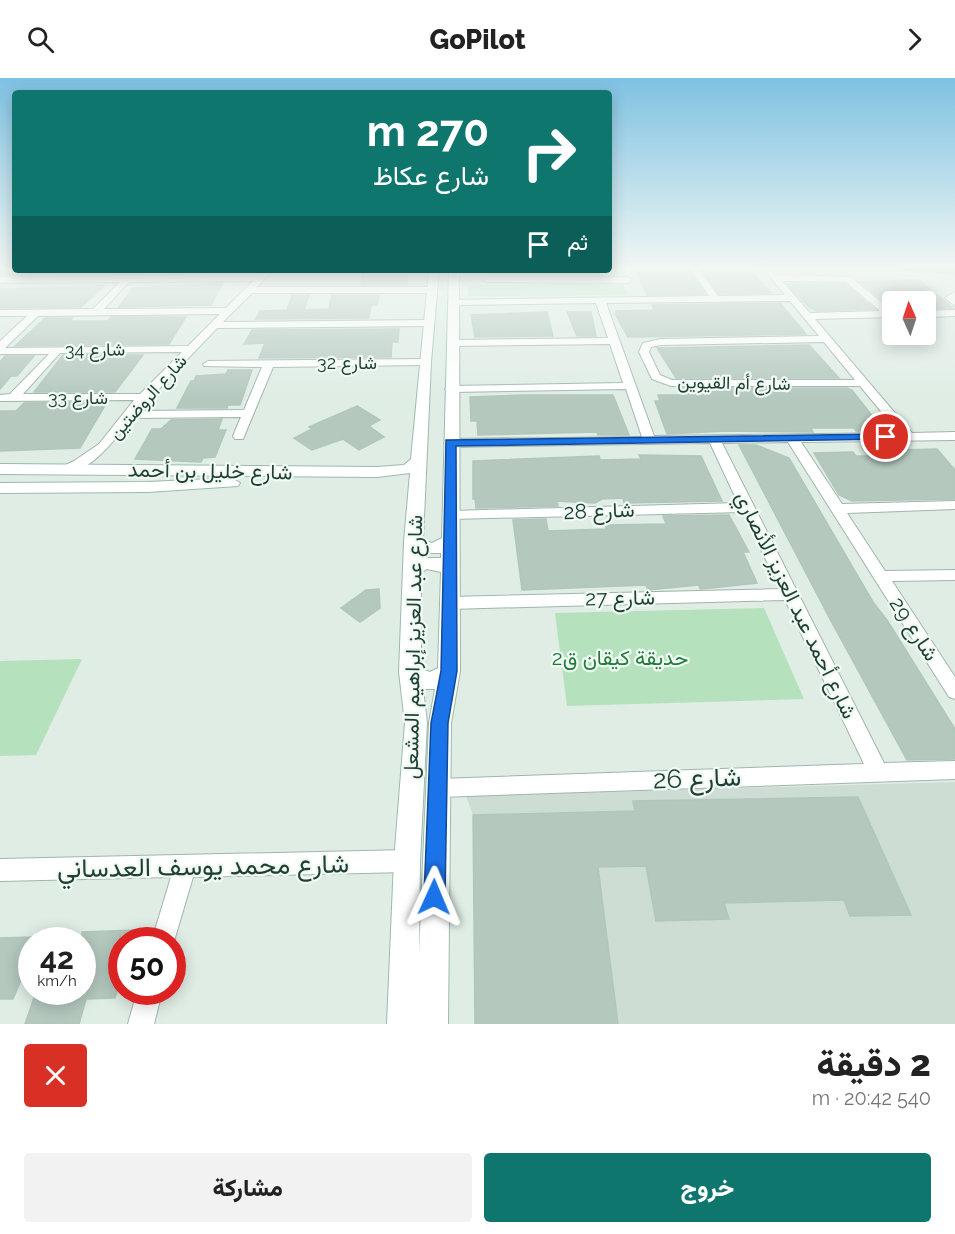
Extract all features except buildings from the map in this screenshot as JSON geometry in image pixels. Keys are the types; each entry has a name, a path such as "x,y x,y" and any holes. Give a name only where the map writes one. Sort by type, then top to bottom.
{"main road":[{"name":"شارع عبد العزيز إبراهيم المشعل","path":"403,1024 407,861 416,723 410,672 413,542 424,362 432,311"},
{"name":"شارع عبد العزيز إبراهيم المشعل","path":"432,1024 440,723 449,671 453,311"},
{"path":"421,416 438,411 451,397"},
{"path":"421,416 449,422 450,434"},
{"name":"شارع خليل بن أحمد","path":"0,469 377,472 408,469 418,460"},
{"path":"0,482 18,470"},
{"path":"167,486 176,480 176,473 173,470"},
{"name":"شارع خليل بن أحمد","path":"0,488 390,482 402,484 415,493"},
{"path":"413,542 418,546 432,549 440,548 450,540"},
{"path":"412,571 423,563 431,562 446,566 451,570"},
{"path":"410,672 422,680 429,681 444,676 449,671"}],"street":[{"path":"0,313 209,311"},
{"name":"شارع الروضتين","path":"62,470 86,460 103,447 143,397 229,311"},
{"path":"604,311 649,440"},
{"path":"804,311 909,437"},
{"path":"0,347 35,313"},
{"path":"936,314 955,313"},
{"path":"807,315 882,314"},
{"path":"216,325 428,324"},
{"name":"شارع أم القيوين","path":"827,339 662,342 647,345 644,352 656,377 670,383 864,383"},
{"path":"452,344 614,341"},
{"name":"شارع 34","path":"0,351 191,349"},
{"name":"شارع 33","path":"13,398 57,351"},
{"name":"شارع 32","path":"208,364 424,362"},
{"path":"239,436 269,363"},
{"path":"451,397 630,386"},
{"name":"شارع 33","path":"0,398 143,397"},
{"name":"شارع 33","path":"128,415 249,413"},
{"path":"450,434 649,440 954,437"},
{"name":"شارع 29","path":"792,438 879,576 953,685"},
{"name":"شارع أحمد عبد العزيز الأنصاري","path":"714,439 878,771"},
{"name":"شارع الروضتين","path":"103,447 101,456 105,464 114,470"},
{"path":"836,508 955,506"},
{"name":"شارع 28","path":"451,515 747,507"},
{"name":"شارع 29","path":"879,576 955,575"},
{"name":"شارع 27","path":"449,603 790,594"},
{"name":"شارع 26","path":"439,788 813,773 955,770"},
{"name":"شارع محمد يوسف العدساني","path":"0,870 407,861"},
{"path":"168,927 185,866"},
{"path":"141,1024 146,1005"}],"shaded area":[{"path":"955,782 955,1024 475,1024 473,815 466,796"}],"green space":[{"name":"حديقة كيقان ق2","path":"764,608 804,699 567,706 555,613"},
{"path":"82,659 36,755 0,756 0,661"}],"route":[{"path":"434,897 440,723 449,671 450,442 886,437"}]}
